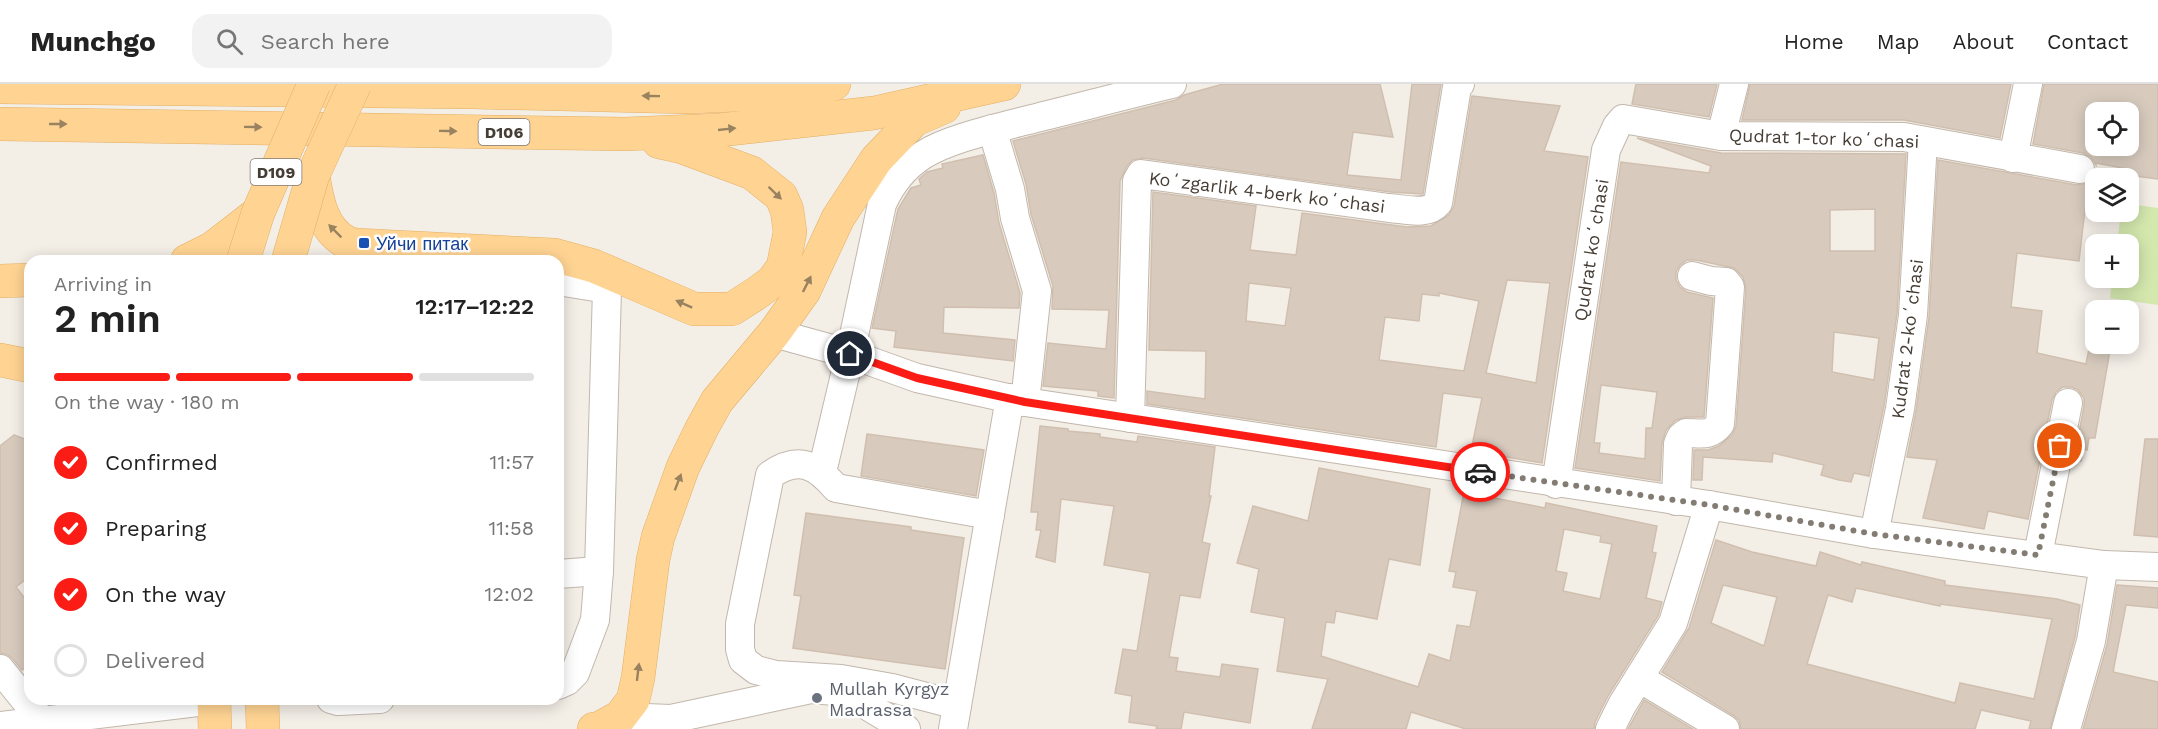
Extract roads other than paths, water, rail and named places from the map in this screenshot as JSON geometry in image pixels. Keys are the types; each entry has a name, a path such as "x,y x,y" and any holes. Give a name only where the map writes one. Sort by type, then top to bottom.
{"main road":[{"name":"D109","path":"245,255 258,213 314,84"},
{"name":"D109","path":"290,255 313,175 355,84"},
{"name":"D106","path":"0,87 472,92 699,90 784,93 834,84"},
{"path":"607,723 633,700 638,678 653,560 668,506 683,467 717,401 774,333 804,291 838,218 876,160 914,120 998,85"},
{"name":"D106","path":"0,124 625,134 720,130 874,113 998,85"},
{"path":"564,260 601,277 694,309 732,309 773,281 783,267 790,232 787,210 781,196 752,173 682,147 625,134"},
{"path":"313,175 318,205 329,227 347,243 554,255"},
{"path":"199,255 213,248 258,213"},
{"path":"0,281 24,280"},
{"path":"0,360 24,365"},
{"path":"262,705 263,729"}],"street":[{"path":"822,472 882,204 889,188 900,174 924,154 992,129 1172,84"},
{"name":"Koʻzgarlik 4-berk koʻchasi","path":"1130,418 1137,181 1141,174 1426,211 1433,209 1438,203 1457,87 1460,84"},
{"name":"Qudrat 1-tor koʻchasi","path":"1734,84 1721,136 1904,137 2080,169"},
{"path":"2013,158 2028,84"},
{"name":"Qudrat koʻchasi","path":"1556,484 1606,150 1617,126 1623,120 1633,120 1721,136"},
{"path":"990,515 836,488 822,472 811,467 793,465 779,469 770,475 740,624 740,649 743,660 756,670 776,675 842,679 892,688 955,717 990,515 1018,400 1037,291 992,129"},
{"name":"Kudrat 2-koʻchasi","path":"1874,534 1900,409 1913,315 1923,141"},
{"path":"1676,501 1678,444 1681,437 1686,433 1708,434 1715,431 1720,424 1730,287 1726,282 1692,276"},
{"path":"564,280 601,277 598,572 595,620 575,673 564,682"},
{"path":"774,333 850,354 917,378 1018,400 1556,484 1709,505 1874,534 2104,565 2158,567"},
{"path":"2038,555 2068,403"},
{"path":"1610,729 1673,623 1709,505"},
{"path":"2066,729 2091,641 2104,565"},
{"path":"564,574 598,572"},
{"path":"0,669 24,697"},
{"path":"1639,678 1725,729"},
{"path":"607,723 671,719 811,689 835,691 856,699 906,729"},
{"path":"0,726 34,708 150,718 214,709"}],"place":[{"name":"Уйчи питак","path":"364,243"},
{"name":"Mullah Kyrgyz Madrassa","path":"817,698"}]}
